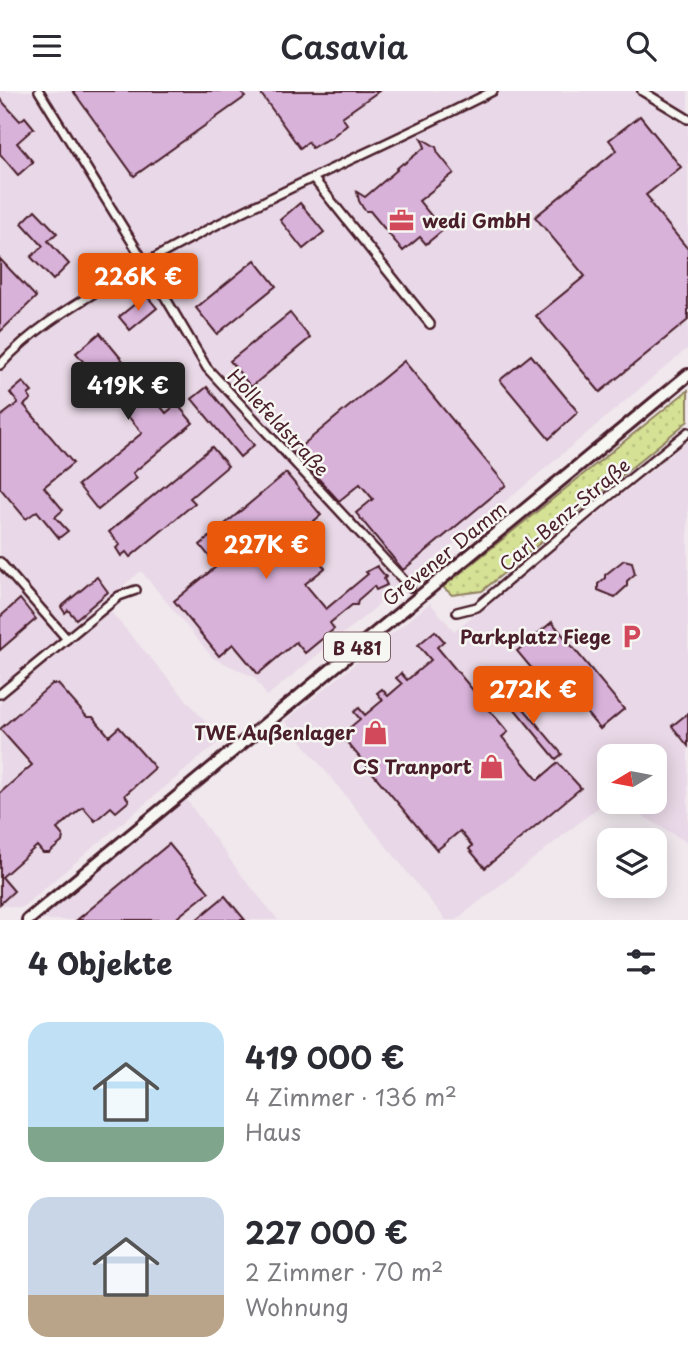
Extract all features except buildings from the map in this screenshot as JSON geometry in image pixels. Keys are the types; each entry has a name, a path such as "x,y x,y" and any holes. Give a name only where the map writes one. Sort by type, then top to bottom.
{"main road":[{"name":"Grevener Damm","path":"28,920 688,375"}],"street":[{"name":"Hollefeldstraße","path":"39,91 207,368 410,587"},
{"path":"0,365 8,355 54,317 175,246 493,91"},
{"path":"642,91 688,119"},
{"path":"313,179 430,324"},
{"name":"Carl-Benz-Straße","path":"457,612 477,607 688,432"},
{"path":"0,562 67,639"},
{"path":"0,694 119,596 136,590"}],"shaded area":[{"path":"0,91 688,91 688,348 267,696 254,677 213,658 141,571 0,689"},
{"path":"688,441 688,843 640,814 667,814 667,744 597,744 597,808 456,920 446,920 285,721 430,603 454,631"},
{"path":"110,611 221,740 21,908 0,905 0,702"},
{"path":"186,799 278,920 38,920"}],"green space":[{"path":"688,390 688,421 482,591 452,595 443,587"}],"place":[{"name":"wedi GmbH","path":"402,220"},
{"name":"Parkplatz Fiege","path":"631,636"},
{"name":"TWE Außenlager","path":"375,732"},
{"name":"CS Tranport","path":"492,766"}]}
